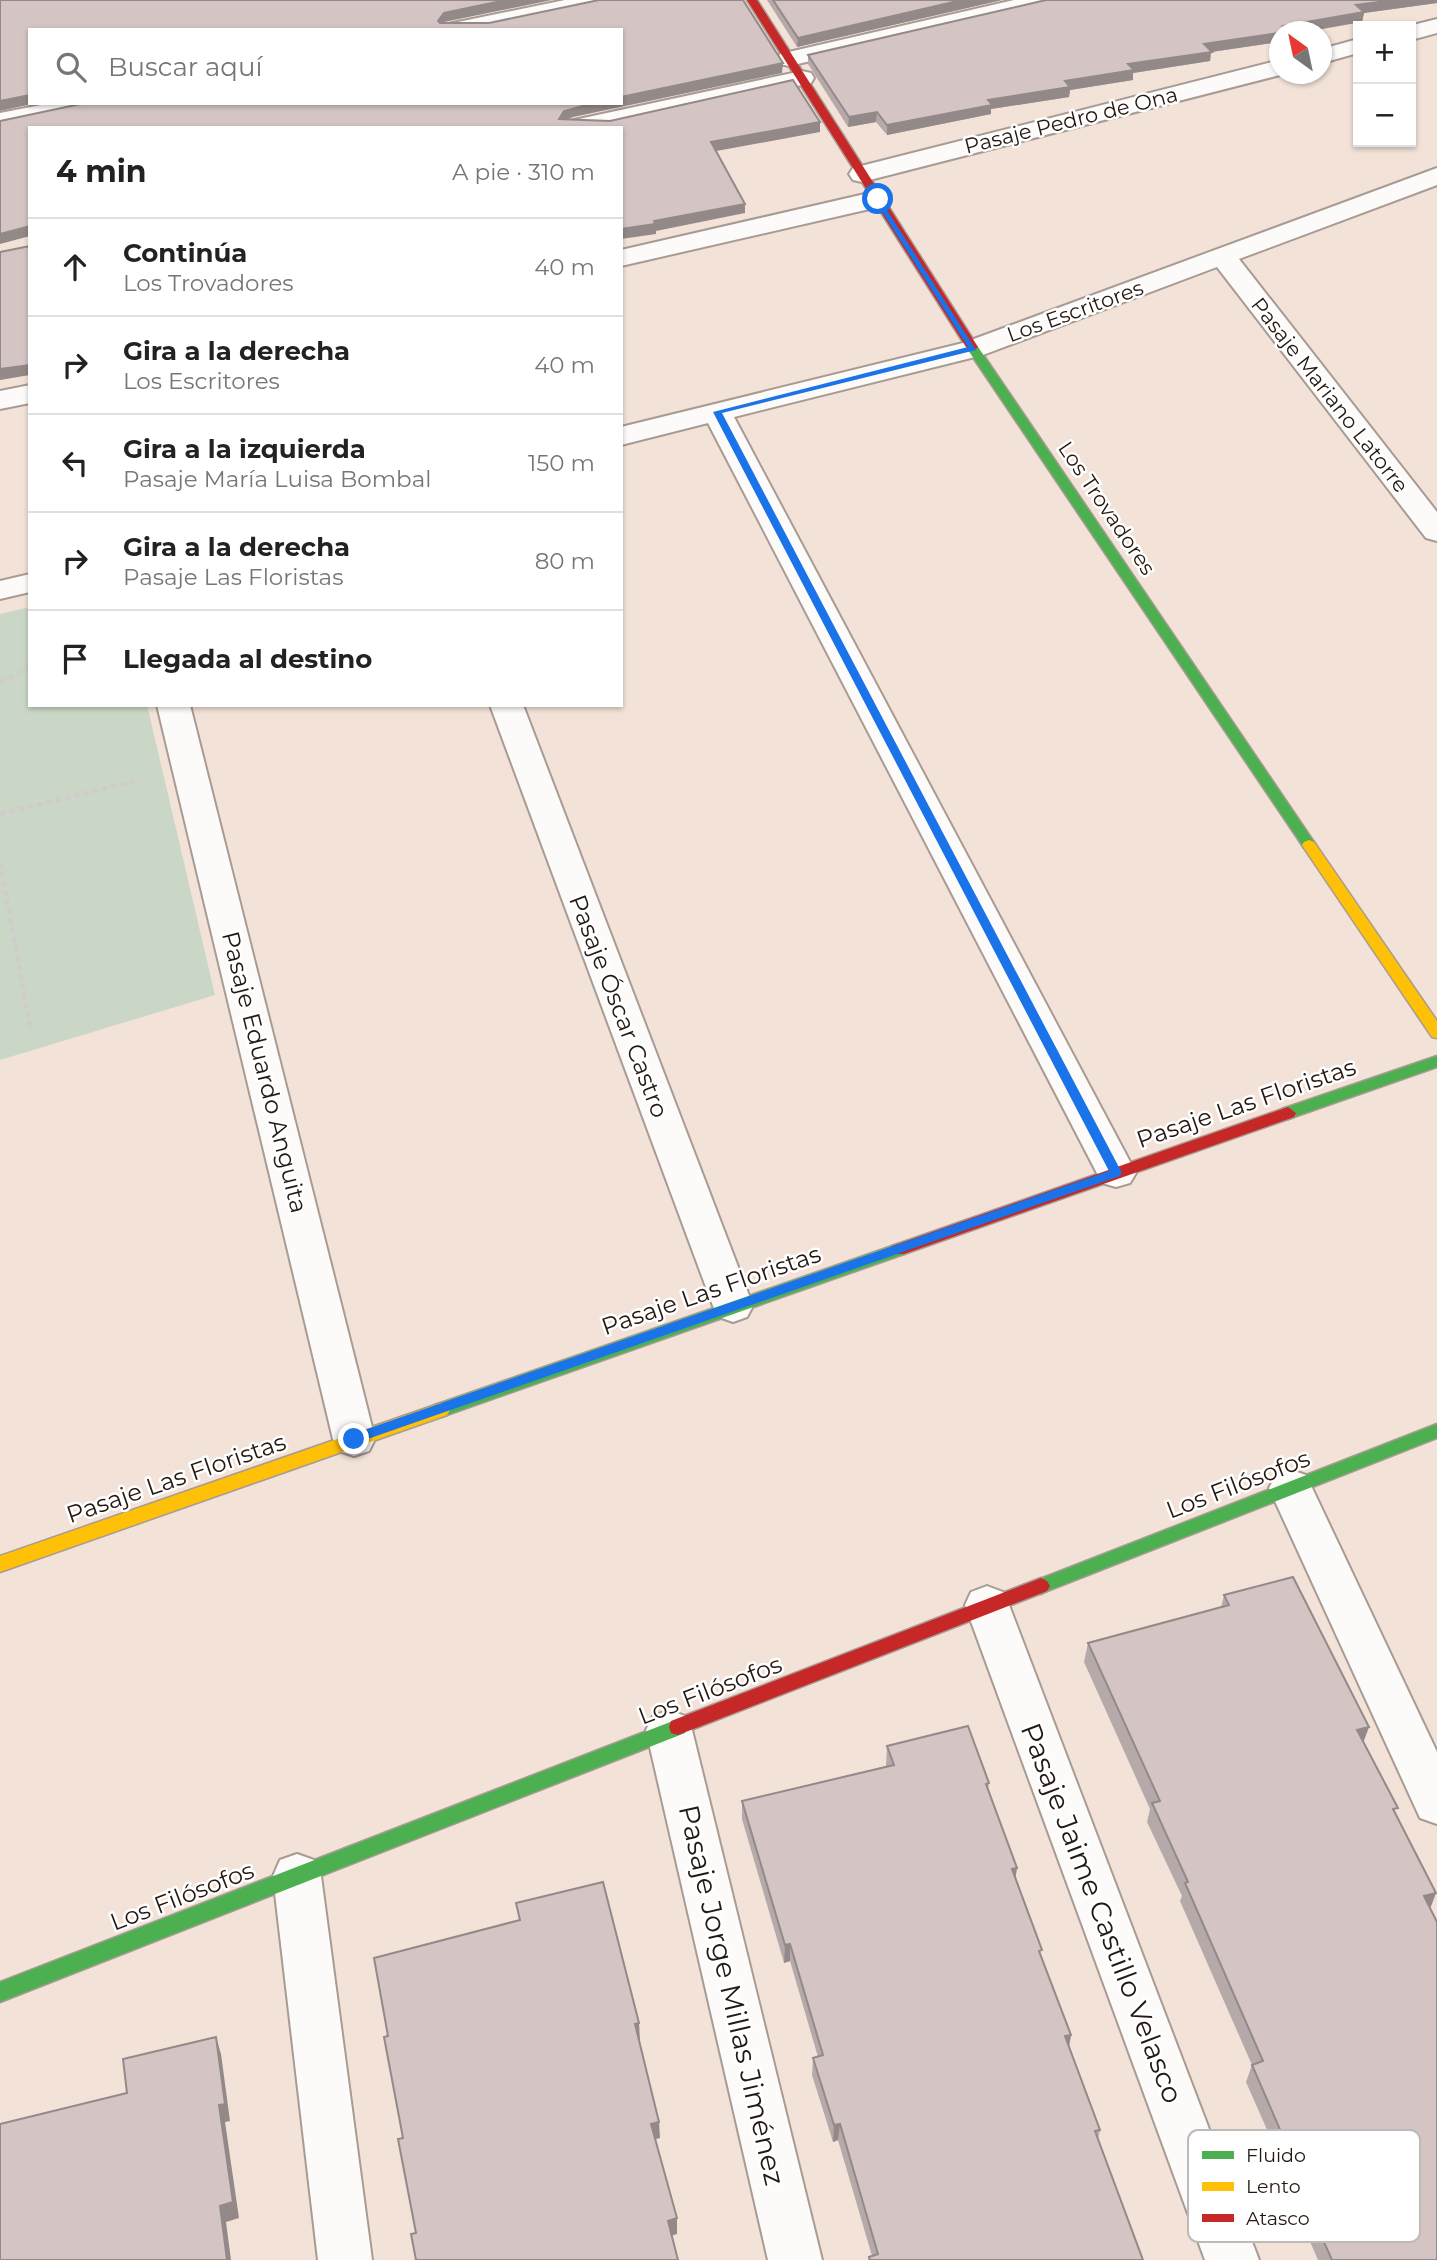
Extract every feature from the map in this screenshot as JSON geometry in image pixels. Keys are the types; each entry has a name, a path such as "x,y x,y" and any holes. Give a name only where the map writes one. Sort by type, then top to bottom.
{"street":[{"path":"463,28 600,0"},
{"name":"Los Trovadores","path":"752,0 973,349 1437,1032"},
{"path":"580,126 795,68 1016,3 1045,0"},
{"path":"1416,32 1437,26"},
{"path":"1332,53 1353,47"},
{"name":"Pasaje Pedro de Ona","path":"863,174 1269,69"},
{"path":"0,121 79,105"},
{"name":"Los Escritores","path":"623,436 973,349 1433,183"},
{"path":"623,258 878,199"},
{"name":"Pasaje Mariano Latorre","path":"1223,257 1437,532"},
{"path":"0,400 28,394"},
{"path":"717,412 1116,1173"},
{"path":"0,590 28,583"},
{"name":"Pasaje Eduardo Anguita","path":"174,707 354,1439"},
{"name":"Pasaje Óscar Castro","path":"507,707 733,1306"},
{"name":"Pasaje Las Floristas","path":"0,1564 1437,1061"},
{"name":"Los Filósofos","path":"0,1992 1437,1431"},
{"path":"1291,1488 1315,1546 1437,1803"},
{"name":"Pasaje Jaime Castillo Velasco","path":"987,1605 1188,2142"},
{"name":"Pasaje Jorge Millas Jiménez","path":"669,1730 795,2260"},
{"path":"297,1876 345,2260"},
{"name":"Pasaje Jaime Castillo Velasco","path":"1225,2242 1232,2260"}],"path":[{"path":"0,682 28,669"},
{"path":"0,814 190,768"},
{"path":"0,862 31,1031"}],"green space":[{"path":"28,607 28,707 147,707 215,995 0,1060 0,614"}],"building":[{"path":"0,0 506,0 444,13 438,21 489,23 599,0 743,0 783,63 623,97 623,28 28,28 28,95 0,101"},
{"path":"773,0 962,0 798,38"},
{"path":"1046,0 1395,0 1356,5 1364,12 1312,21 1269,21 1269,34 1204,44 1212,52 1128,64 1134,70 1065,81 1070,87 988,100 992,105 887,125 877,112 849,117 808,55"},
{"path":"793,80 820,122 711,142 745,204 654,221 655,224 623,229 623,126 28,126 28,227 0,234 0,121 76,105 586,105 564,111 559,119 610,121"},
{"path":"28,246 28,365 0,369 0,252"},
{"path":"1293,1577 1369,1727 1357,1730 1398,1808 1393,1809 1436,1893 1424,1896 1437,1922 1437,2260 1332,2260 1324,2242 1420,2242 1420,2130 1280,2130 1252,2065 1263,2061 1152,1803 1160,1801 1088,1643 1229,1605 1224,1595"},
{"path":"968,1726 1017,1868 1012,1869 1042,1950 1039,1951 1071,2035 1065,2036 1100,2130 1095,2131 1143,2260 870,2260 869,2257 878,2254 840,2124 834,2125 813,2058 823,2055 790,1944 785,1945 742,1801 894,1765 887,1746"},
{"path":"603,1882 639,2023 635,2024 659,2122 651,2124 677,2218 668,2221 678,2260 416,2260 411,2234 416,2233 398,2139 403,2138 384,2037 388,2036 374,1958 520,1920 516,1903"},
{"path":"216,2037 225,2104 219,2105 233,2202 220,2206 227,2260 0,2260 0,2124 127,2093 123,2059"}],"traffic: fast":[{"path":"972,347 1309,845"},
{"path":"1288,1113 1437,1061"},
{"path":"441,1410 898,1250"},
{"path":"1041,1586 1437,1431"},
{"path":"0,1992 678,1727"}],"traffic: slow":[{"path":"1309,845 1437,1033"},
{"path":"0,1564 441,1410"}],"traffic: jam":[{"path":"752,0 972,347"},
{"path":"898,1250 1288,1113"},
{"path":"678,1727 1041,1586"}],"route":[{"path":"354,1439 1116,1173 717,412 973,349 878,199"}]}
